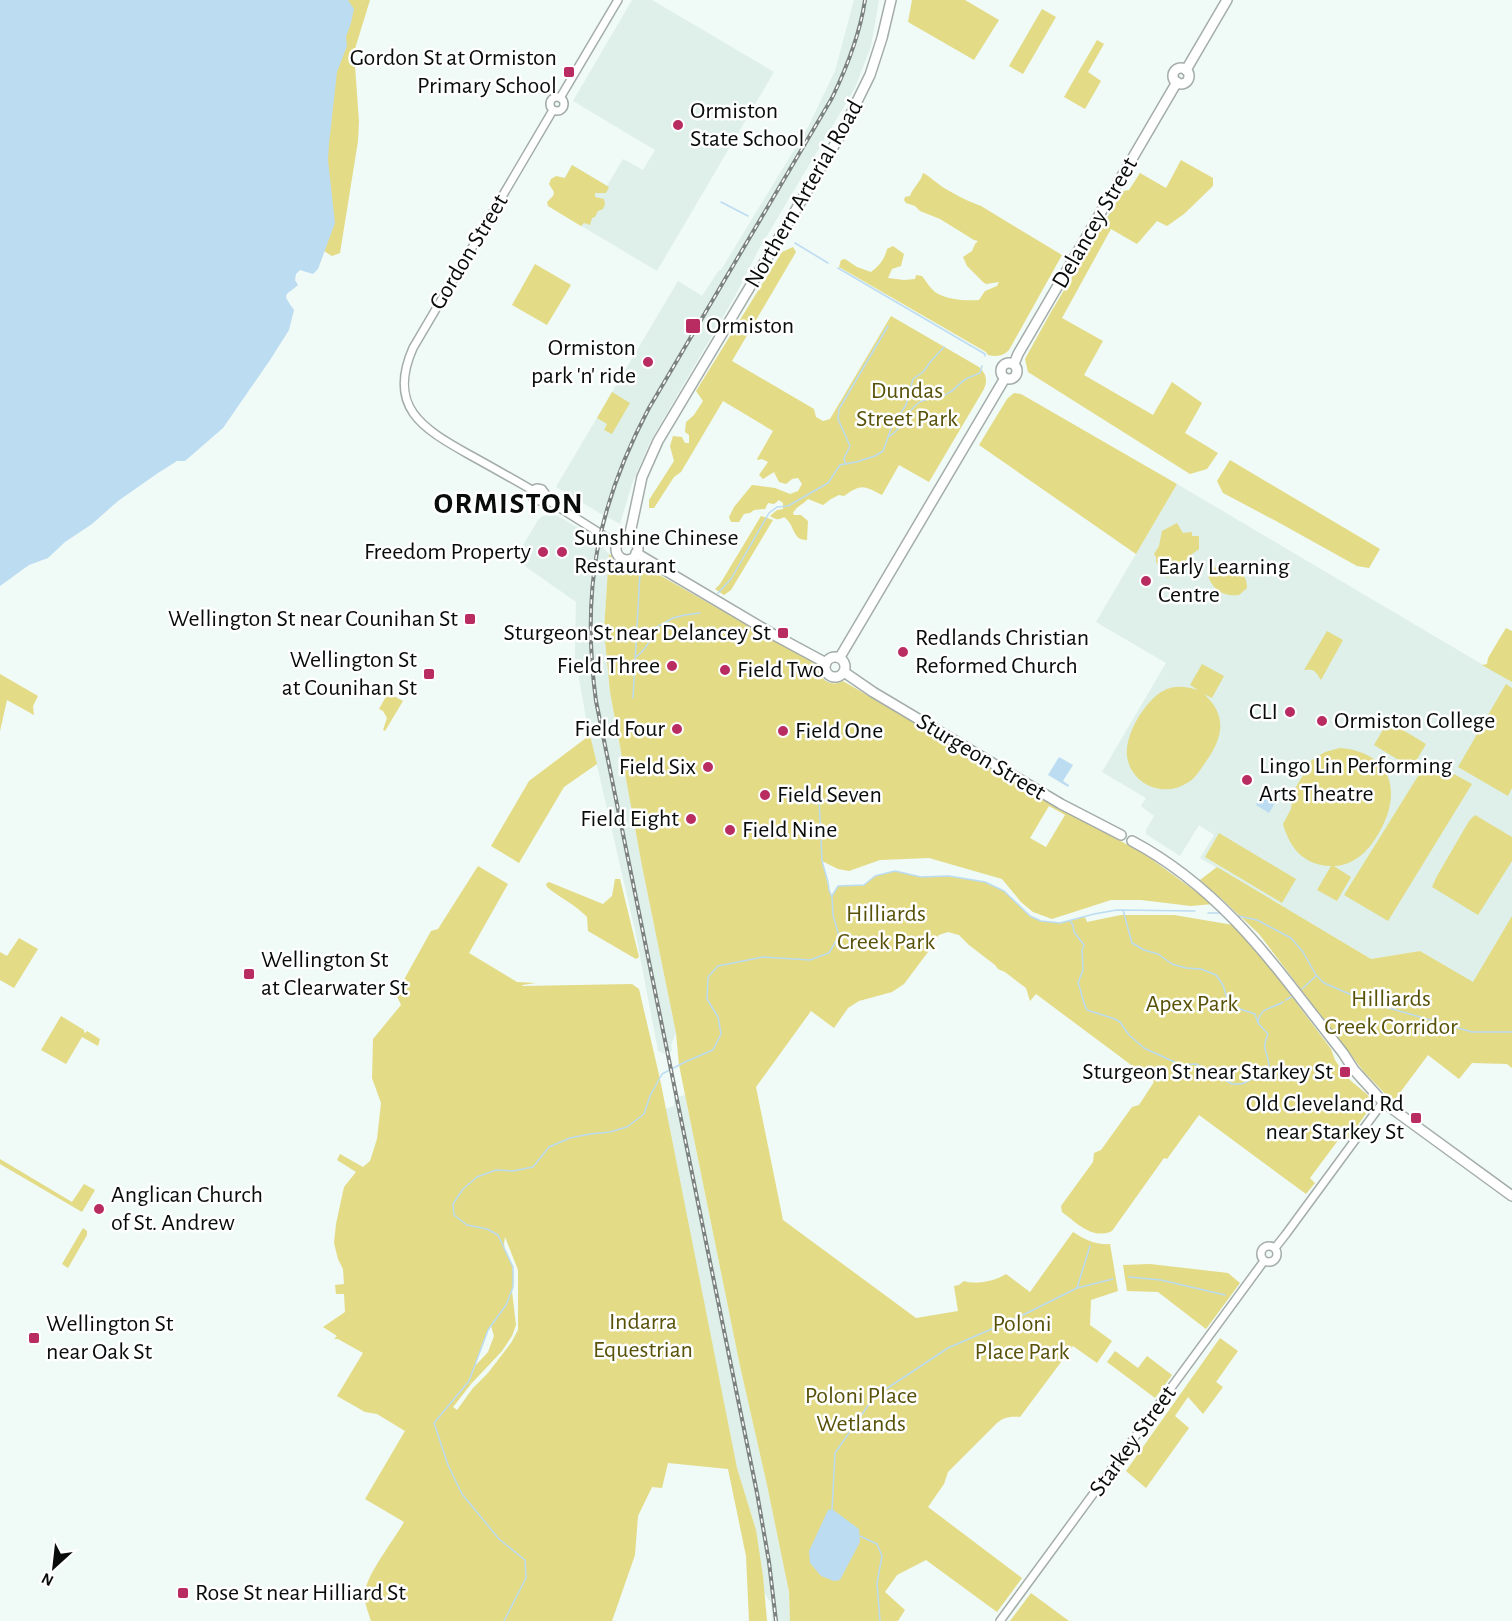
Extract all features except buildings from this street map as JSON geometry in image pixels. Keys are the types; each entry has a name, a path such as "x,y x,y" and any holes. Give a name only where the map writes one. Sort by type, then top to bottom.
{"main road":[{"name":"Delancey Street","path":"840,657 1005,378 1011,379 1015,376 1017,368 1014,364 1018,354 1177,82 1174,78 1175,71 1181,68 1186,70 1227,0"},
{"name":"Northern Arterial Road","path":"629,538 642,477 658,441 841,134 870,75 891,2"},
{"path":"629,538 636,544 636,553 630,559 622,558 616,552 617,544 622,539 629,538"},
{"path":"636,553 826,663"},
{"path":"831,657 840,657 846,666 844,672 838,677 831,676 826,672 826,663 831,657"},
{"name":"Sturgeon Street","path":"844,672 873,692 1061,804 1122,835 1124,832 1130,832 1133,837 1132,841 1171,864 1219,903 1245,929 1354,1070 1383,1102"},
{"path":"1383,1102 1512,1196"}],"street":[{"name":"Gordon Street","path":"617,544 544,498 545,493 542,489 532,490 432,433 412,412 407,399 405,375 406,363 413,348 553,110 563,108 564,103 560,98 618,0"},
{"path":"1275,1248 1383,1102"},
{"path":"1269,1245 1275,1248 1277,1253 1275,1260 1270,1263 1264,1261 1260,1255 1262,1249 1269,1245"},
{"name":"Starkey Street","path":"1000,1621 1264,1261"}],"shaded area":[{"name":"Ormiston State School","path":"632,0 652,0 774,72 657,271 548,206 572,165 607,186 623,159 643,170 655,150 573,101"},
{"path":"854,0 879,0 871,46 855,88 759,249 734,298 650,442 632,484 620,524 607,517 610,505 606,504 603,515 556,487 678,281 702,296 721,270 808,127 835,71"},
{"name":"Ormiston College","path":"1177,484 1512,682 1512,916 1473,983 1420,951 1371,959 1200,858 1214,835 1199,825 1180,856 1146,834 1154,816 1141,806 1146,798 1102,772 1166,663 1096,622"},
{"path":"551,514 558,516 597,541 595,553 598,554 600,544 609,554 604,630 610,692 676,1033 671,1045 672,1051 669,1053 668,1047 664,1048 665,1054 658,1051 635,930 586,718 575,656 576,602 515,559 538,520"},
{"path":"685,1095 789,1592 790,1621 772,1621 771,1603 763,1591 754,1523 737,1469 665,1109 674,1106 674,1098"}],"green space":[{"path":"321,0 370,0 354,52 359,122 358,141 340,253 332,256 324,251 320,263"},
{"path":"912,0 965,0 999,20 974,60 908,22"},
{"path":"1042,9 1056,17 1023,74 1009,66"},
{"path":"1097,40 1104,44 1088,72 1101,81 1085,109 1064,97"},
{"path":"1181,160 1213,178 1213,186 1184,214 1167,226 1157,221 1137,244 1111,229 1062,318 1103,341 1084,375 1153,415 1172,382 1202,403 1185,433 1218,453 1207,469 1190,474 1028,372 1025,359 1123,191 1129,190 1140,173 1166,188"},
{"path":"572,165 609,187 606,193 595,193 595,197 604,199 605,204 603,209 592,218 590,225 584,223 581,226 548,206 547,202 554,192 549,184 551,179 556,176 565,178"},
{"path":"923,173 944,188 981,206 1062,255 1009,350 1002,355 988,355 839,267 841,260 845,259 871,272 881,262 887,249 893,246 904,254 901,266 892,269 888,278 904,280 915,279 916,275 922,276 935,292 945,297 962,300 979,300 985,291 997,286 999,282 986,284 983,282 967,266 963,257 972,251 978,241 940,219 920,211 904,200 905,197 910,196"},
{"name":"Dundas Street Park","path":"793,247 796,252 732,361 814,409 816,417 823,421 830,419 891,316 979,367 986,377 984,389 929,482 899,465 882,495 862,487 844,496 839,495 823,505 808,499 793,513 801,515 808,521 807,540 802,540 796,535 784,517 777,519 770,516 777,510 783,509 783,503 779,500 774,504 768,503 765,509 744,514 739,522 731,522 729,517 734,507 752,485 775,488 790,494 798,491 802,484 798,478 786,484 779,482 774,472 763,479 759,475 768,462 757,459 773,431 723,401 681,472 674,477 654,508 649,508 649,500 674,461 670,446 673,436 682,437 685,443 689,443 689,435 685,432 686,422 694,415 703,401 696,391 782,252"},
{"path":"535,264 571,285 547,325 512,305"},
{"path":"612,392 630,403 612,434 604,430 607,424 597,418"},
{"path":"1014,393 1021,394 1177,484 1136,554 979,445 1007,399"},
{"path":"1230,460 1380,549 1369,568 1357,566 1223,493 1217,481"},
{"path":"761,516 773,520 731,590 724,595 715,589"},
{"path":"1177,523 1183,533 1192,532 1192,536 1199,536 1199,549 1188,557 1182,567 1173,569 1168,578 1156,562 1154,554 1159,546 1162,531"},
{"path":"609,554 621,563 635,561 817,665 826,681 838,683 843,681 1059,808 1143,853 1213,904 1191,906 1141,900 1111,900 1052,919 1033,912 1021,902 1002,879 929,858 880,860 849,871 838,869 822,861 831,896 838,886 864,885 875,876 895,871 921,877 949,876 985,882 1004,891 1030,916 1041,921 1060,923 1085,917 1087,922 1121,915 1174,915 1233,925 1254,946 1331,1049 1341,1069 1369,1096 1370,1108 1348,1139 1342,1135 1310,1178 1315,1183 1306,1194 1199,1115 1167,1159 1164,1158 1112,1231 1091,1232 1062,1212 1061,1206 1093,1162 1094,1153 1101,1150 1132,1107 1139,1105 1154,1082 1036,994 1030,1001 1026,988 998,969 959,935 948,932 939,935 904,984 892,992 859,1001 848,1008 834,1028 811,1011 756,1087 783,1220 916,1318 958,1311 954,1286 964,1281 985,1282 1006,1274 1030,1292 1073,1232 1100,1244 1110,1244 1118,1291 1091,1300 1090,1325 1112,1341 1097,1363 1073,1346 1020,1417 1006,1418 998,1422 948,1472 944,1484 928,1507 1022,1578 997,1612 926,1560 897,1575 885,1592 905,1610 898,1621 790,1621 789,1592 679,1065 676,1033 610,692 604,630","holes":["1049,806 1065,815 1046,847 1030,838"]},
{"path":"1224,565 1237,569 1247,583 1247,588 1239,595 1224,594 1212,585 1208,575 1216,567"},
{"path":"1506,628 1512,631 1512,682 1482,665 1487,664 1488,658"},
{"path":"1327,631 1343,640 1321,680 1314,671 1304,670"},
{"path":"1202,664 1224,676 1212,698 1204,694 1212,702 1220,719 1216,745 1190,781 1170,789 1152,787 1137,777 1128,761 1128,742 1132,731 1144,709 1159,693 1175,687 1198,690 1190,685"},
{"path":"0,674 38,696 33,706 34,715 7,700 0,731"},
{"path":"1506,684 1512,688 1512,788 1508,796 1458,767"},
{"path":"388,693 403,701 385,731 383,730 387,718 379,709"},
{"path":"1388,721 1426,744 1412,768 1374,745"},
{"path":"590,735 597,764 564,787 519,863 491,846 529,781"},
{"path":"1340,748 1357,751 1371,757 1381,765 1391,788 1387,816 1372,844 1356,859 1334,866 1351,877 1337,901 1317,890 1331,866 1305,859 1299,854 1290,841 1283,824 1291,809 1293,792 1312,760 1325,752"},
{"path":"1428,760 1472,784 1388,921 1344,895"},
{"path":"1475,815 1512,837 1512,861 1478,915 1432,887 1469,821"},
{"path":"1219,833 1296,879 1282,903 1205,857"},
{"name":"Indarra Equestrian","path":"478,866 508,884 469,953 517,982 536,983 523,986 632,984 639,989 660,1079 737,1468 756,1530 767,1621 749,1621 746,1556 728,1469 668,1463 662,1488 652,1487 638,1516 635,1555 612,1621 371,1621 365,1600 370,1577 404,1522 365,1499 405,1431 377,1414 365,1412 337,1396 363,1353 334,1339 337,1336 323,1327 345,1312 344,1294 336,1294 335,1285 344,1284 343,1269 334,1243 344,1187 356,1172 337,1160 340,1154 363,1167 370,1161 377,1139 381,1103 372,1078 373,1039 401,1005 396,994 431,931 438,929","holes":["505,1237 518,1270 518,1330 511,1343 457,1410 453,1407 502,1351 516,1325 512,1291 513,1272 505,1249","491,1326 494,1336 488,1352 475,1366"]},
{"name":"Hilliards Creek Corridor","path":"1217,867 1371,959 1420,951 1473,982 1512,916 1512,1068 1507,1064 1472,1063 1459,1079 1428,1055 1393,1102 1364,1072 1259,934 1200,880"},
{"path":"615,879 620,879 639,957 636,959 588,931 587,917 546,884 549,882 603,904 612,896"},
{"path":"19,938 38,949 14,988 0,980 0,952 7,956"},
{"path":"61,1016 84,1030 85,1033 87,1031 100,1039 98,1046 82,1037 66,1064 41,1050"},
{"path":"0,1159 72,1202 84,1184 95,1190 82,1212 0,1164"},
{"path":"83,1228 87,1231 87,1235 68,1268 62,1264"},
{"name":"Poloni Place Park","path":"1150,1264 1228,1273 1240,1283 1206,1329 1158,1292 1127,1291 1123,1265"},
{"path":"1220,1338 1238,1351 1216,1382 1223,1387 1203,1414 1188,1397 1175,1416 1189,1428 1146,1488 1126,1471"},
{"name":"Poloni Place Park","path":"1115,1351 1138,1368 1147,1356 1172,1375 1155,1398 1107,1362"},
{"path":"1031,1593 1069,1621 1010,1621"}],"water":[{"path":"0,0 348,0 354,9 346,37 347,46 337,72 329,144 328,160 335,223 318,269 313,274 300,270 295,280 298,285 286,296 294,310 289,330 223,428 185,461 177,461 158,473 118,501 48,558 29,565 0,586"},
{"path":"1059,757 1073,765 1063,781 1069,785 1068,787 1048,775"},
{"path":"1266,787 1280,795 1269,813 1256,805"},
{"path":"832,1509 859,1529 860,1542 840,1580 834,1581 821,1576 810,1563 809,1551 828,1510"}],"waterway":[{"path":"721,202 748,216"},
{"path":"795,243 828,263"},
{"path":"838,268 985,356"},
{"path":"845,463 844,458 850,446 838,419 839,409 888,326"},
{"path":"718,593 731,579 769,513 777,507 788,506 828,483 840,465 875,456 883,451 892,426 906,405 913,379 923,372 944,347"},
{"path":"890,436 920,402 948,393 966,379 980,373 982,366"},
{"path":"633,698 640,572"},
{"path":"636,657 646,647 655,628 673,618 700,613"},
{"path":"504,1621 526,1578 525,1560 499,1539 462,1494 448,1465 434,1423 469,1381 488,1330 506,1305 513,1287 513,1267 498,1235 487,1229 467,1225 454,1215 453,1204 463,1189 477,1177 496,1170 513,1171 533,1167 549,1147 570,1138 627,1127 644,1114 650,1096 662,1074 713,1050 721,1034 718,1017 707,999 708,977 718,966 763,957 810,960 829,953 839,936 822,861 819,799"},
{"path":"832,896 838,886 864,885 875,876 895,871 921,877 949,876 985,882 1004,891 1030,916 1041,921 1060,923 1117,910 1195,911"},
{"path":"1070,921 1074,932 1084,945 1083,970 1078,983 1087,1010 1115,1019 1144,1048 1181,1065 1196,1064 1232,1084 1242,1084 1252,1079 1265,1077 1269,1065 1265,1046 1268,1034 1258,1023 1255,1014 1240,1009 1227,998 1223,985 1216,975 1201,969 1172,964 1158,954 1132,943 1123,910"},
{"path":"1208,913 1221,913"},
{"path":"1234,915 1257,920 1291,938 1324,983 1368,1002 1472,1032 1512,1032"},
{"path":"1302,989 1316,976"},
{"path":"1286,1000 1291,997"},
{"path":"1258,1022 1264,1011 1283,1002"},
{"path":"1077,1288 1090,1246"},
{"path":"1129,1277 1161,1280 1225,1295"},
{"path":"832,1510 835,1453 874,1397 948,1348 1017,1318 1077,1288 1113,1279"},
{"path":"860,1536 877,1544 882,1556 877,1583 880,1621"}],"railway":[{"path":"776,1621 757,1493 596,701 592,661 592,586 605,515 631,444 649,408 832,98 852,50 865,0"}],"place":[{"name":"Gordon St at Ormiston Primary School","path":"569,72"},
{"name":"Ormiston State School","path":"678,125"},
{"name":"Ormiston","path":"693,326"},
{"name":"Ormiston park 'n' ride","path":"648,362"},
{"name":"Freedom Property","path":"543,552"},
{"name":"Sunshine Chinese Restaurant","path":"562,552"},
{"name":"Early Learning Centre","path":"1146,581"},
{"name":"Wellington St near Counihan St","path":"470,619"},
{"name":"Sturgeon St near Delancey St","path":"783,633"},
{"name":"Redlands Christian Reformed Church","path":"903,652"},
{"name":"Field Three","path":"672,666"},
{"name":"Field Two","path":"725,670"},
{"name":"Wellington St at Counihan St","path":"429,674"},
{"name":"CLI","path":"1290,712"},
{"name":"Ormiston College","path":"1322,721"},
{"name":"Field Four","path":"677,729"},
{"name":"Field One","path":"783,731"},
{"name":"Field Six","path":"708,767"},
{"name":"Lingo Lin Performing Arts Theatre","path":"1247,780"},
{"name":"Field Seven","path":"765,795"},
{"name":"Field Eight","path":"691,819"},
{"name":"Field Nine","path":"730,830"},
{"name":"Wellington St at Clearwater St","path":"249,974"},
{"name":"Sturgeon St near Starkey St","path":"1345,1072"},
{"name":"Old Cleveland Rd near Starkey St","path":"1416,1118"},
{"name":"Anglican Church of St. Andrew","path":"99,1209"},
{"name":"Wellington St near Oak St","path":"34,1338"},
{"name":"Rose St near Hilliard St","path":"183,1593"}],"district":[{"name":"ORMISTON","path":"509,504"}],"park label":[{"name":"Hilliards Creek Park","path":"886,928"},
{"name":"Apex Park","path":"1192,1004"},
{"name":"Poloni Place Wetlands","path":"861,1410"}]}
